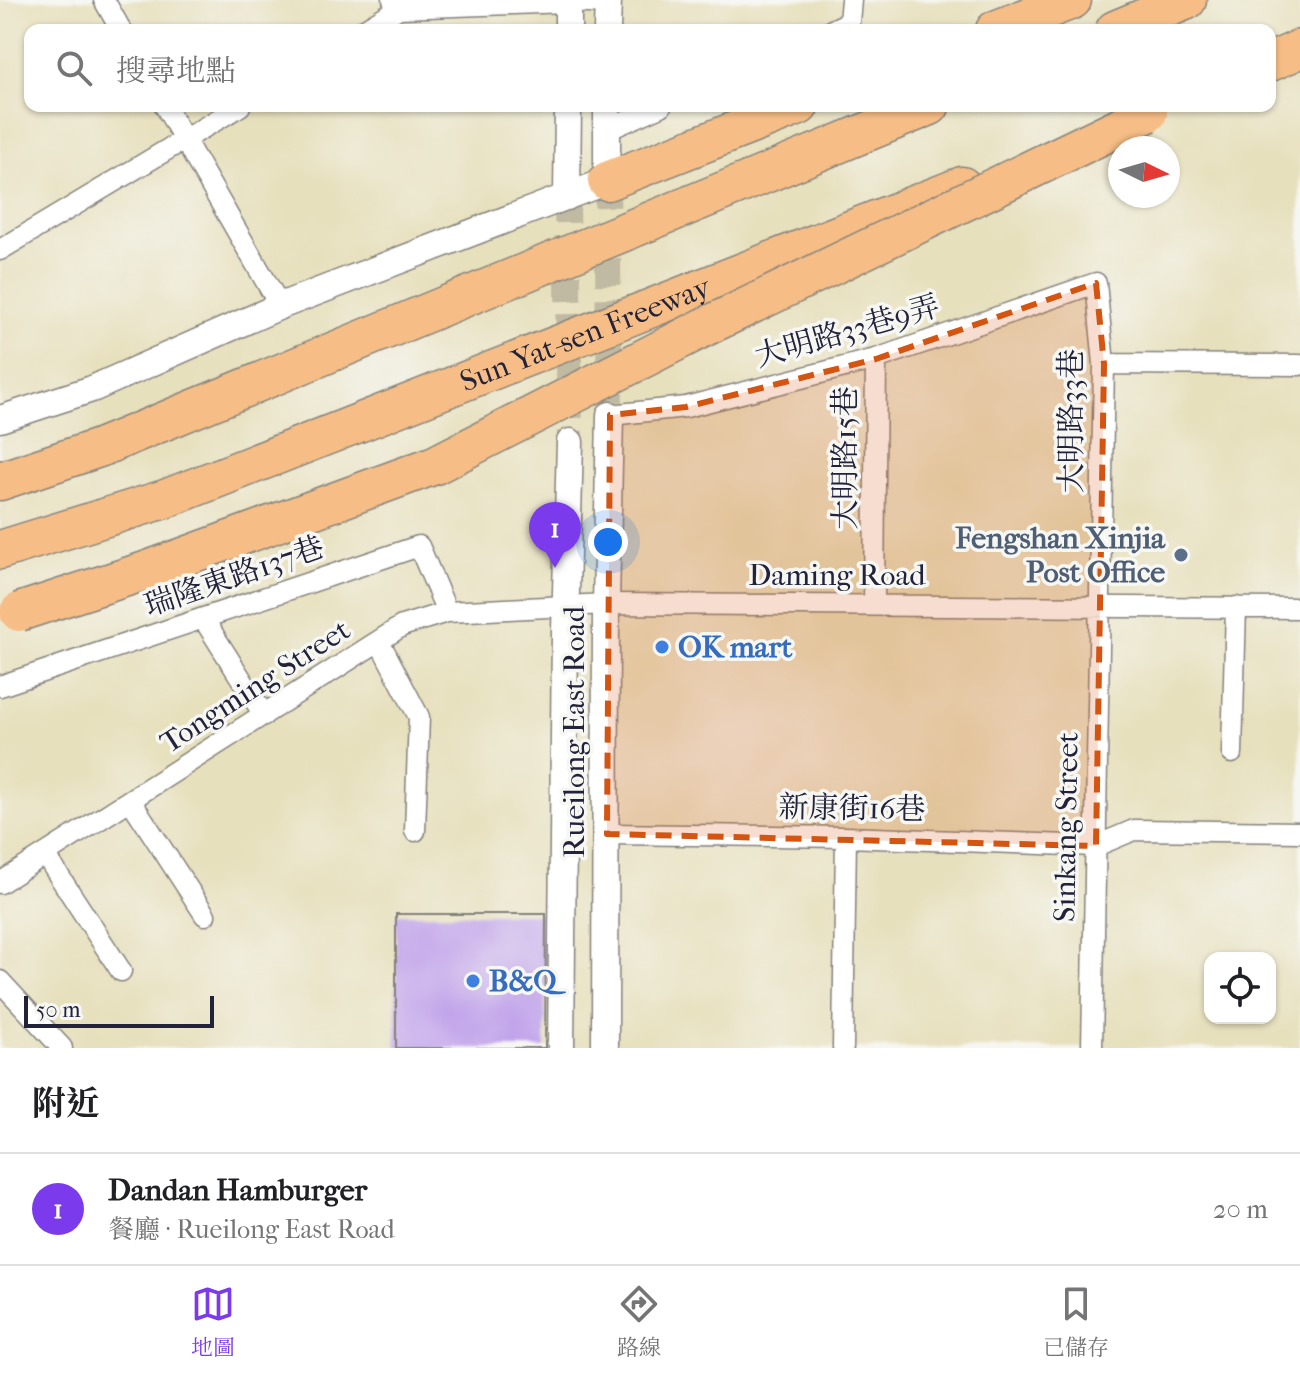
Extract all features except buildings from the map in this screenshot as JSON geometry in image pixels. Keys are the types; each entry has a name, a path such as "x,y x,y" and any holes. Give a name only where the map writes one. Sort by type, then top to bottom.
{"highway":[{"path":"1010,24 1072,0"},
{"path":"1129,24 1187,0"},
{"path":"1276,59 1300,49"},
{"path":"607,181 784,112"},
{"path":"0,481 99,448 915,112"},
{"name":"Sun Yat-sen Freeway","path":"0,550 165,499 1151,112"},
{"path":"9,614 145,571 435,465 705,327 1152,112"},
{"path":"0,468 99,448"}],"street":[{"path":"104,0 118,24"},
{"path":"842,24 851,0"},
{"path":"568,1 568,24"},
{"path":"371,24 396,4 568,1 607,11"},
{"path":"169,112 280,306"},
{"path":"0,250 230,112"},
{"path":"567,197 568,112"},
{"path":"0,419 92,389 280,306 607,181 607,118 634,112"},
{"name":"大明路33巷9弄","path":"610,415 686,407 876,359 1096,283"},
{"name":"大明路33巷","path":"1096,283 1104,364 1100,606"},
{"name":"大明路15巷","path":"874,605 876,359"},
{"path":"1104,364 1300,365"},
{"name":"Rueilong East Road","path":"605,1048 606,604 610,415"},
{"name":"Rueilong East Road","path":"561,1048 565,606 570,442"},
{"name":"瑞隆東路137巷","path":"0,686 419,546 447,612"},
{"name":"Daming Road","path":"565,606 1300,608"},
{"name":"Tongming Street","path":"0,883 402,626 447,612 565,606"},
{"name":"Sinkang Street","path":"1092,1048 1100,606"},
{"path":"1232,753 1236,607"},
{"path":"203,618 264,715"},
{"path":"379,641 419,717 415,831"},
{"path":"131,801 205,915"},
{"path":"1096,846 1134,830 1300,832"},
{"name":"新康街16巷","path":"607,834 846,837 1096,846"},
{"path":"843,1048 846,837"},
{"path":"46,856 121,971"},
{"path":"0,981 62,1048"}],"highlighted area":[{"path":"1096,283 1104,364 1096,846 607,834 610,415 686,407 876,359"}],"tunnel":[{"path":"607,181 610,415"},
{"path":"567,197 570,442"}],"place":[{"name":"Fengshan Xinjia Post Office","path":"1181,555"},
{"name":"Dandan Hamburger","path":"555,568"},
{"name":"OK mart","path":"662,647"},
{"name":"B&Q","path":"473,981"}]}
